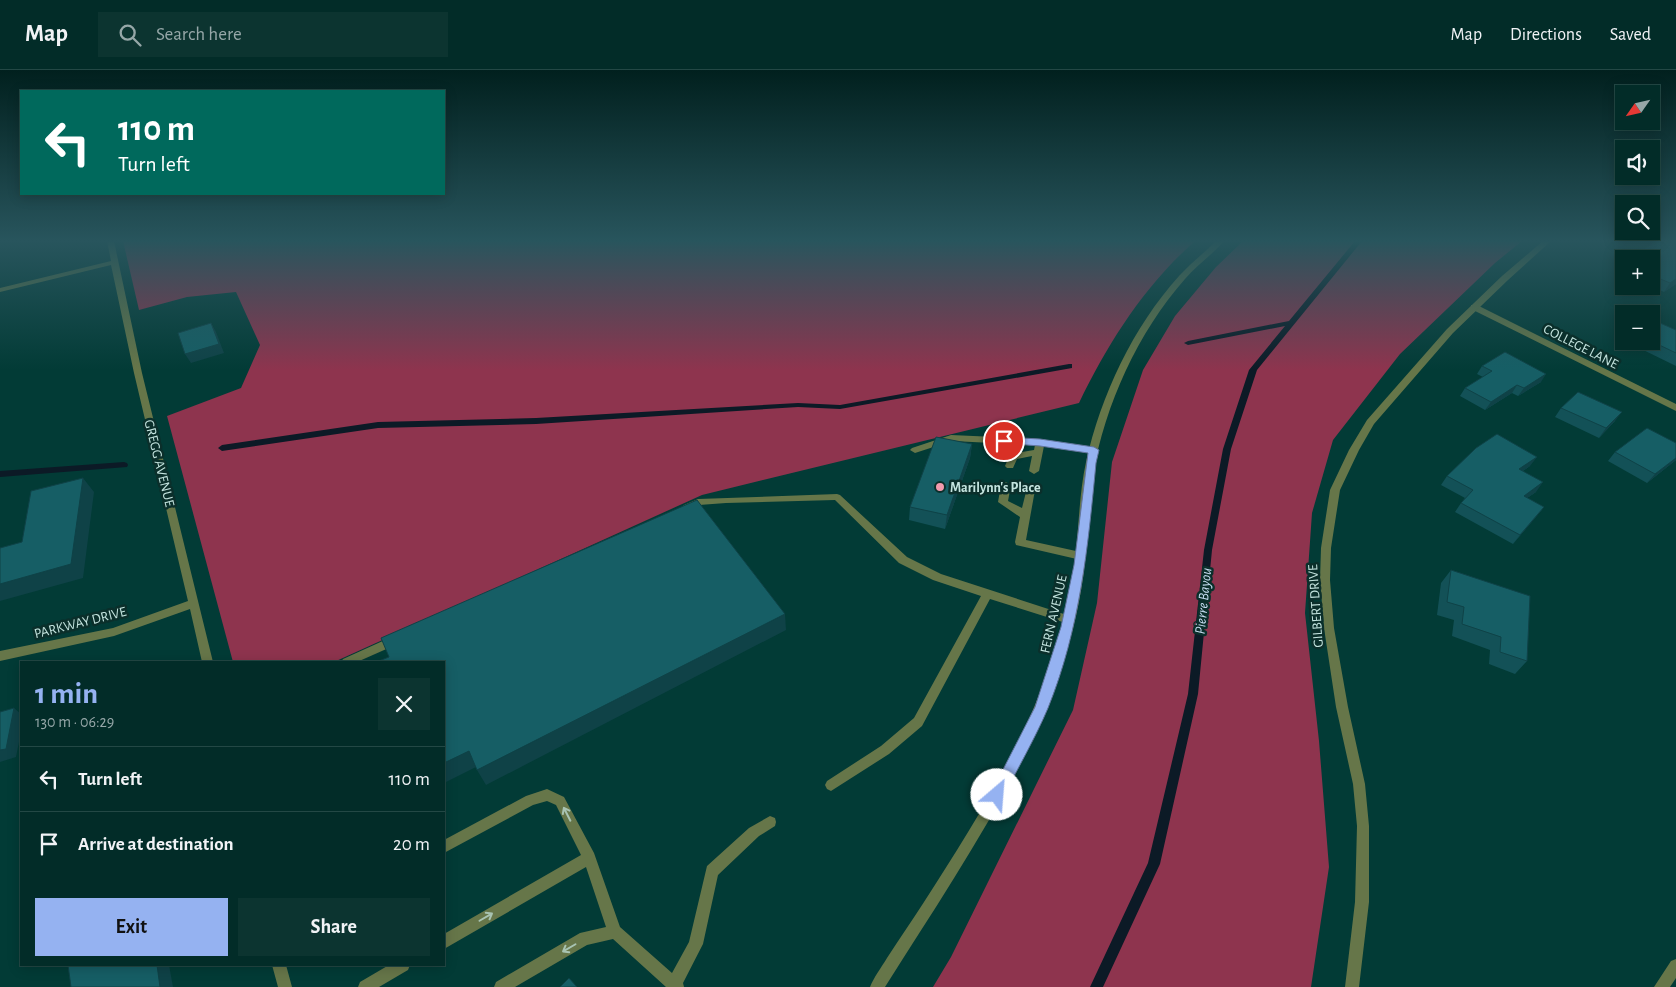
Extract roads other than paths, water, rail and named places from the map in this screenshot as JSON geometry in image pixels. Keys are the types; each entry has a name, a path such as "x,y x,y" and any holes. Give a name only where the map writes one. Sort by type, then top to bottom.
{"street":[{"path":"0,290 25,284"},
{"name":"GREGG AVENUE","path":"119,284 138,374 208,661"},
{"name":"FERN AVENUE","path":"877,987 997,795 1041,708 1056,666 1069,620 1081,556 1091,463 1100,430 1122,370 1149,321 1176,284"},
{"name":"GILBERT DRIVE","path":"1352,987 1362,902 1363,826 1358,784 1342,707 1325,580 1326,548 1335,490 1370,422 1450,331 1500,284"},
{"name":"COLLEGE LANE","path":"1474,307 1676,408"},
{"path":"914,450 951,438 1039,447 1094,450"},
{"path":"1010,466 1013,456 1039,447"},
{"path":"1034,471 1039,447"},
{"path":"1006,484 1003,502 1025,515"},
{"path":"1030,490 1020,542 1081,556"},
{"path":"675,512 698,502 755,498 837,497 903,560 937,577 1069,620"},
{"path":"830,785 885,750 918,722 988,593"},
{"name":"PARKWAY DRIVE","path":"0,656 114,632 193,602"},
{"path":"349,661 409,634"},
{"path":"445,846 530,800 547,795 560,801 589,858 614,932 676,985 696,944 712,871 754,832 770,822"},
{"path":"445,941 589,858"},
{"path":"501,987 585,938 614,932"},
{"path":"280,966 285,987"},
{"path":"365,987 401,966"},
{"path":"1661,987 1676,966"}],"waterway":[{"name":"Pierre Bayou","path":"1096,987 1154,864 1193,694 1208,550 1227,449 1253,370 1324,284"},
{"path":"1188,343 1291,323"},
{"path":"222,448 378,425 536,421 798,405 840,407 1069,366"},
{"path":"0,474 124,465"}],"place":[{"name":"Marilynn's Place","path":"940,487"}]}
